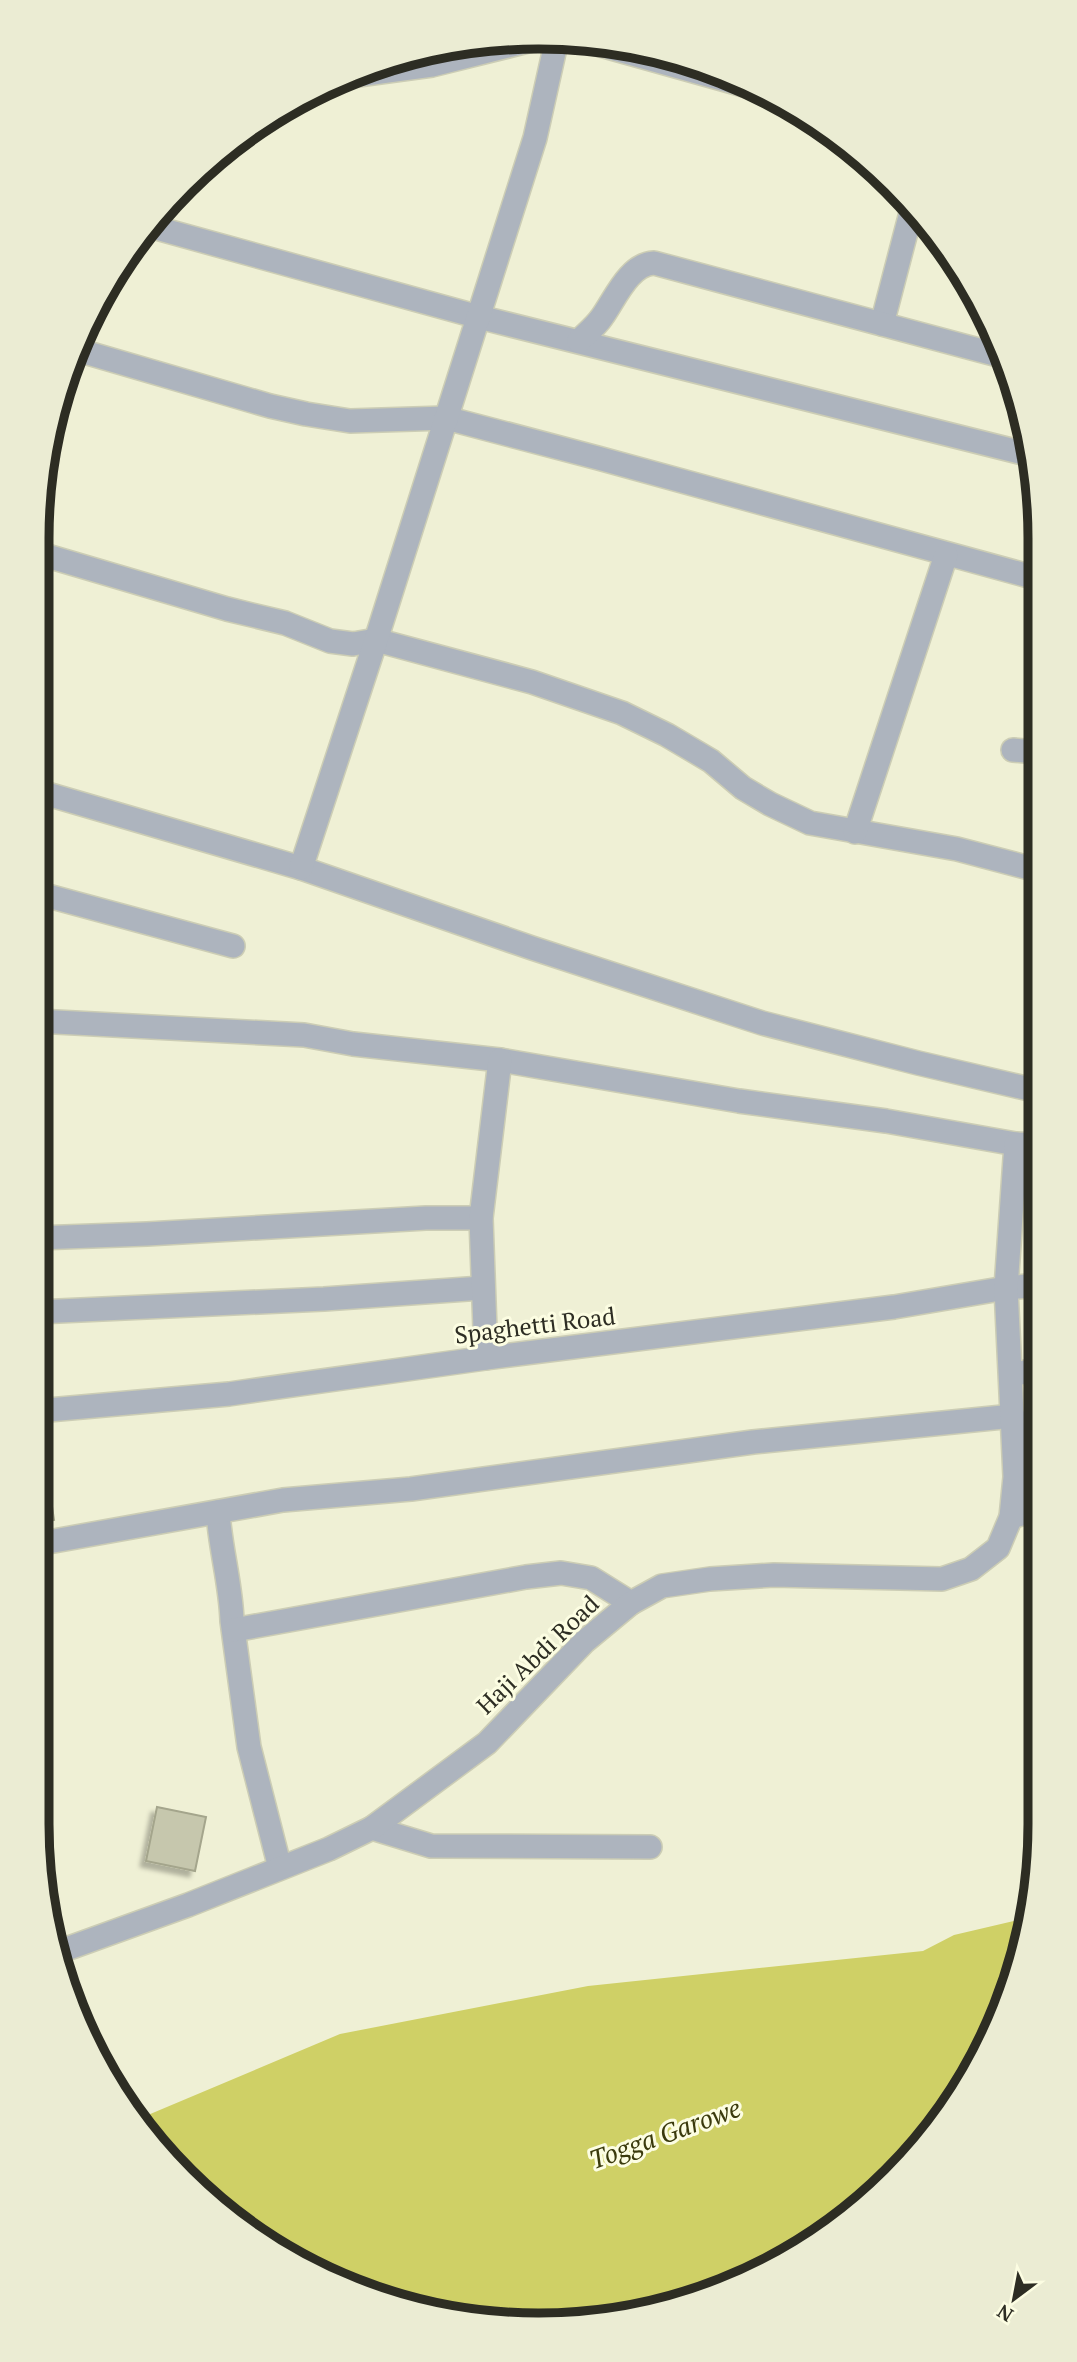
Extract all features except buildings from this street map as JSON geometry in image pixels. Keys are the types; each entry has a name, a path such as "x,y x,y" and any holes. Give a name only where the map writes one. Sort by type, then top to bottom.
{"street":[{"path":"301,868 535,138 554,49"},
{"path":"424,63 432,65 483,52"},
{"path":"881,324 909,219"},
{"path":"160,229 479,317 1020,451"},
{"path":"579,341 600,320 640,266 654,263 992,355"},
{"path":"86,352 306,414 350,421 446,418 1028,576"},
{"path":"855,832 946,555"},
{"path":"49,557 227,609 285,623 330,641 353,645 376,640 532,682 622,713 667,735 711,761 743,788 810,823 957,849 1028,868"},
{"path":"1013,750 1028,751"},
{"path":"49,794 301,868 762,1023 1028,1089"},
{"path":"49,896 233,946"},
{"path":"49,1022 304,1035 354,1044 500,1060 739,1101 1027,1144"},
{"path":"486,1358 481,1218 500,1060"},
{"name":"Haji Abdi Road","path":"66,1949 329,1849 372,1828 487,1743 584,1642 631,1603 662,1586 710,1579 774,1575 942,1579 971,1569 998,1548 1011,1517 1015,1477 1006,1288 1027,1144"},
{"path":"49,1238 426,1218 481,1218"},
{"name":"Spaghetti Road","path":"49,1410 229,1394 486,1358 894,1307 1028,1286"},
{"path":"49,1311 324,1299 482,1288"},
{"path":"1011,1375 1028,1371"},
{"path":"49,1542 283,1500 411,1489 753,1442 1013,1416"},
{"path":"218,1511 249,1747 280,1868"},
{"path":"1011,1517 1028,1512"},
{"path":"234,1630 561,1573 591,1578 631,1603"},
{"path":"372,1828 431,1846 650,1847"}],"water":[{"name":"Togga Garowe","path":"1019,1920 1002,1981 978,2040 946,2095 907,2146 861,2192 810,2231 783,2247 726,2276 634,2304 571,2312 475,2309 412,2296 351,2276 294,2247 241,2212 192,2170 146,2116 340,2034 588,1986 923,1951 954,1935"}]}
